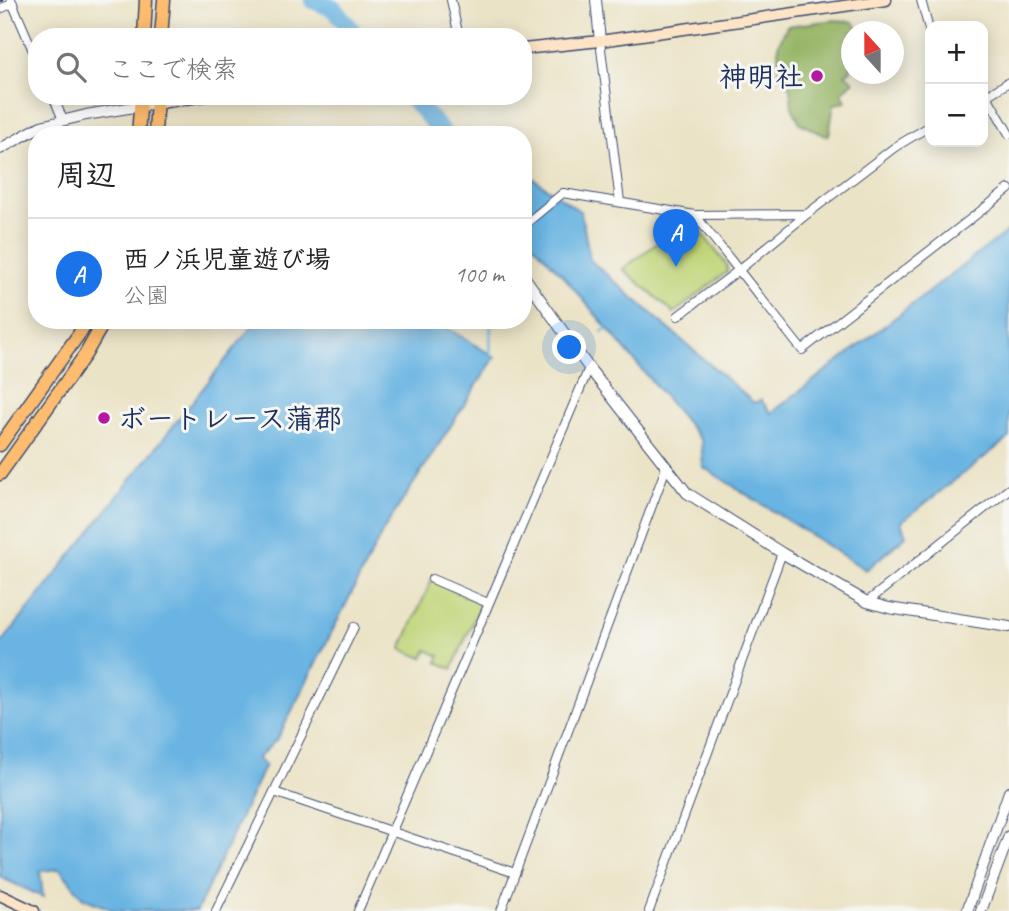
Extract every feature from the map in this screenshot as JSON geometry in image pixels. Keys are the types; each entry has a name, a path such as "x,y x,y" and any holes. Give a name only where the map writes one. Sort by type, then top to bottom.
{"highway":[{"path":"144,28 146,0"},
{"path":"162,28 164,0"},
{"path":"139,126 140,105"},
{"path":"156,126 157,105"},
{"path":"0,445 83,329"},
{"path":"0,474 85,355 100,329"}],"main road":[{"path":"532,48 600,41 886,0"},
{"path":"0,895 34,911"}],"street":[{"path":"451,0 457,28"},
{"path":"596,0 620,202"},
{"path":"921,0 927,21"},
{"path":"0,9 12,2 28,39"},
{"path":"988,95 1009,82"},
{"path":"988,102 1009,134"},
{"path":"56,105 62,120"},
{"path":"41,126 124,105"},
{"path":"678,316 895,147 925,129"},
{"path":"0,149 28,133"},
{"path":"695,215 802,350 1009,189"},
{"path":"532,219 563,193 695,215 807,214"},
{"path":"532,288 589,368 687,493 782,553 867,602 1009,627"},
{"path":"358,911 589,368"},
{"path":"501,911 666,468"},
{"path":"867,602 1009,489"},
{"path":"649,911 782,553"},
{"path":"432,579 488,603"},
{"path":"216,911 354,627"},
{"path":"274,792 515,873"},
{"path":"967,911 1009,792"},
{"path":"981,911 1009,836"}],"green space":[{"path":"835,20 844,21 841,21 841,84 851,84 842,92 846,102 834,104 829,134 825,136 800,123 792,107 790,88 779,72 778,46 787,26"},
{"path":"690,218 727,265 727,272 674,313 623,269"},
{"path":"432,579 481,604 452,669 437,662 440,656 427,650 423,658 401,649"}],"water":[{"path":"532,177 581,212 590,260 754,403 761,400 771,413 1009,230 1009,438 901,522 906,536 866,570 703,467 701,440 566,279 532,243"},
{"name":"ボートレース蒲郡","path":"250,329 449,329 495,357 383,531 278,738 257,759 265,765 197,911 115,911 83,898 60,869 40,871 43,897 0,877 0,645"}],"waterway":[{"path":"313,0 334,9 350,28"},
{"path":"418,105 437,126"},
{"path":"602,332 607,328"},
{"path":"490,356 491,329"}],"place":[{"name":"神明社","path":"817,76"},
{"name":"西ノ浜児童遊び場","path":"676,267"},
{"name":"ボートレース蒲郡","path":"104,418"}]}
